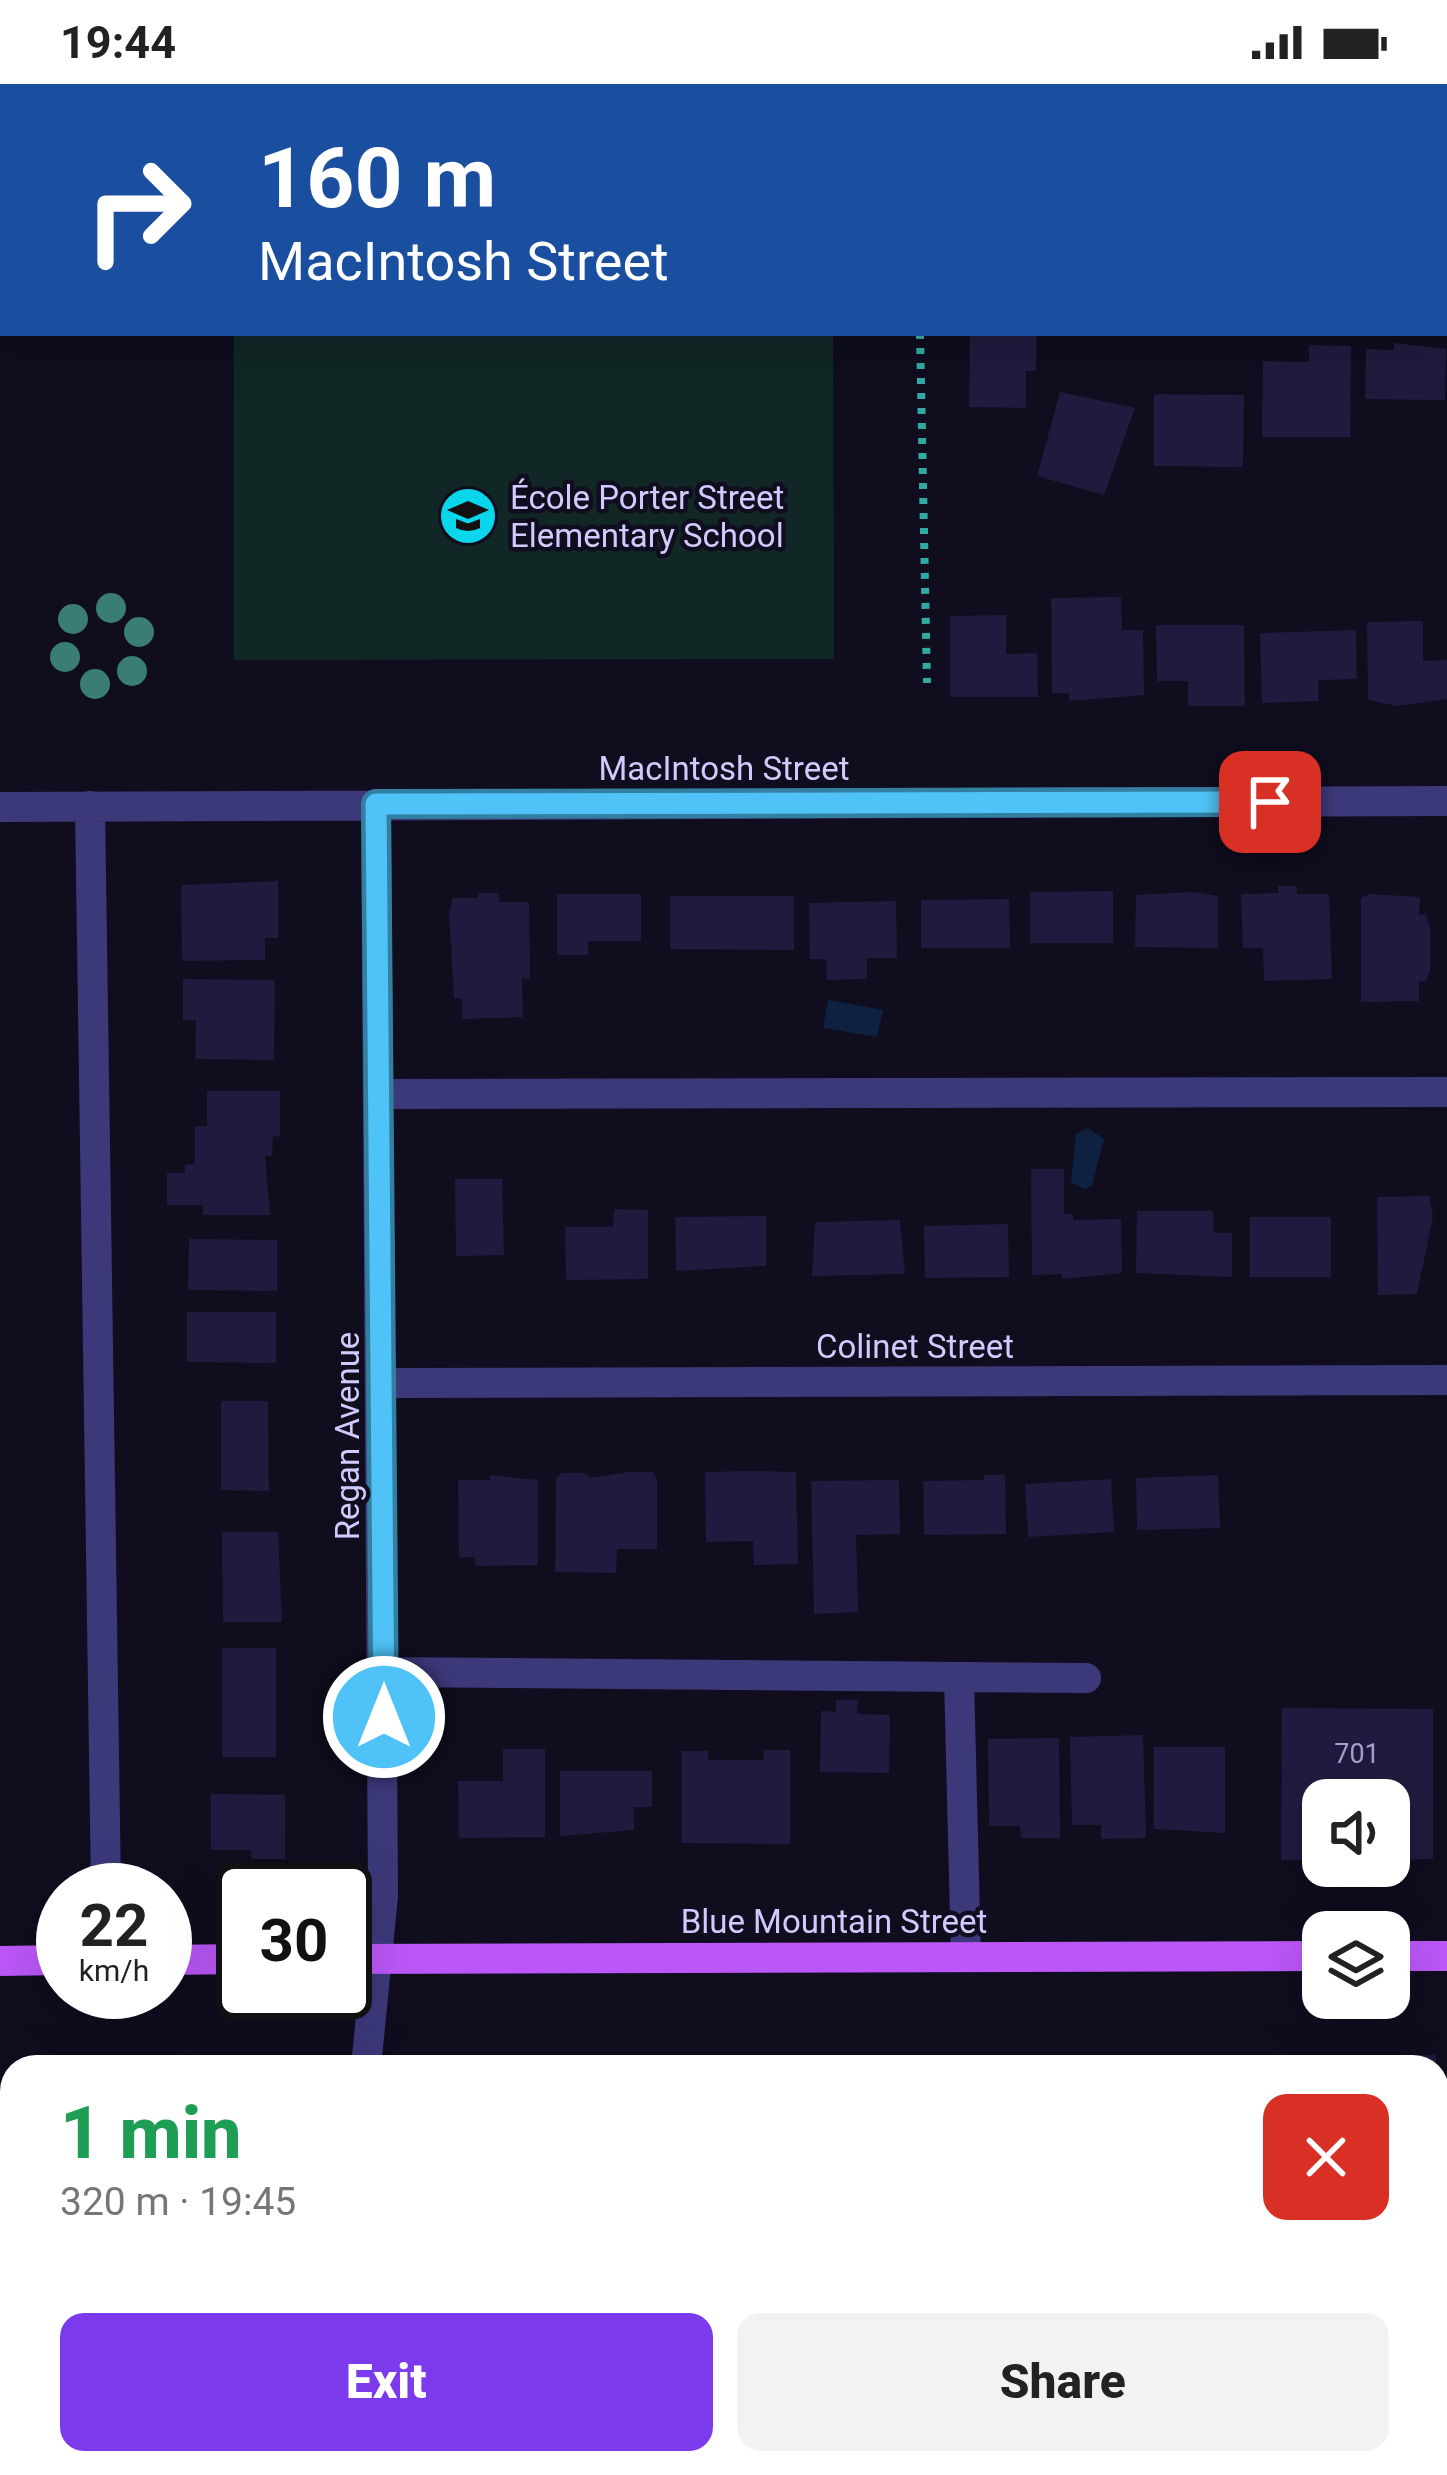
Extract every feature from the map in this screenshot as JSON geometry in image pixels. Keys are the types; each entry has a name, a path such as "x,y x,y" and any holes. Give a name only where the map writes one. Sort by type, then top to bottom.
{"main road":[{"name":"Blue Mountain Street","path":"372,1959 1302,1956"},
{"path":"1410,1956 1447,1956"},
{"path":"0,1960 36,1960"}],"street":[{"name":"MacIntosh Street","path":"0,807 1447,800"},
{"name":"Regan Avenue","path":"372,1925 383,1896 385,1672 376,804"},
{"path":"90,806 106,1863"},
{"path":"380,1094 1447,1092"},
{"name":"Colinet Street","path":"383,1383 1447,1380"},
{"path":"385,1672 1086,1678"},
{"path":"959,1677 966,1957"},
{"name":"Regan Avenue","path":"363,2019 365,2055"}],"path":[{"path":"920,336 927,683"}],"green space":[{"path":"234,336 833,336 834,659 234,660"}],"water":[{"path":"828,1000 883,1010 877,1037 823,1028"},
{"path":"1088,1128 1104,1139 1092,1186 1085,1189 1071,1183 1076,1134"}],"building":[{"path":"970,336 1037,336 1036,371 1026,371 1026,408 969,407"},
{"path":"1394,343 1446,349 1445,400 1365,399 1366,349 1394,350"},
{"path":"1309,345 1351,346 1350,437 1262,437 1263,361 1309,362"},
{"path":"1060,392 1135,408 1104,495 1037,476"},
{"path":"1154,394 1244,395 1243,467 1154,466"},
{"path":"1121,597 1122,630 1143,630 1144,695 1069,701 1069,693 1052,693 1051,598"},
{"path":"1006,615 1006,654 1037,653 1038,697 950,697 950,616"},
{"path":"1423,621 1423,661 1447,660 1447,699 1397,706 1368,700 1367,622"},
{"path":"1156,625 1244,625 1245,706 1188,706 1188,681 1157,681"},
{"path":"1356,630 1357,679 1318,680 1318,701 1262,703 1260,633"},
{"path":"278,881 278,938 265,938 265,960 182,961 181,885"},
{"path":"1278,886 1297,886 1297,894 1329,894 1332,979 1264,981 1263,948 1243,948 1241,894 1278,893"},
{"path":"1113,891 1113,943 1030,943 1030,892"},
{"path":"1194,892 1218,896 1218,948 1135,947 1136,895"},
{"path":"478,893 499,893 499,902 529,902 530,979 522,978 523,1017 462,1019 462,999 454,998 449,912 453,898 478,898"},
{"path":"557,894 641,894 641,941 588,941 588,955 557,955"},
{"path":"1369,894 1420,897 1419,915 1426,915 1430,928 1430,970 1426,981 1419,981 1419,1001 1361,1002 1361,898"},
{"path":"670,896 794,896 794,950 670,949"},
{"path":"1009,899 1010,948 921,948 921,900"},
{"path":"896,901 897,958 867,958 867,979 827,980 826,959 810,959 809,903"},
{"path":"183,979 275,980 274,1060 195,1059 196,1020 183,1020"},
{"path":"207,1091 280,1091 280,1137 273,1136 272,1156 265,1156 270,1215 203,1215 203,1205 167,1205 167,1173 185,1173 185,1165 195,1164 195,1126 207,1126"},
{"path":"1031,1169 1064,1169 1064,1214 1073,1214 1073,1220 1121,1219 1122,1273 1062,1279 1062,1274 1032,1275"},
{"path":"455,1179 502,1179 504,1255 456,1256"},
{"path":"1429,1196 1433,1216 1417,1294 1378,1295 1377,1197"},
{"path":"614,1209 648,1210 648,1279 566,1280 565,1227 613,1227"},
{"path":"1137,1211 1213,1211 1214,1233 1232,1233 1232,1277 1136,1273"},
{"path":"766,1216 766,1266 676,1271 675,1217"},
{"path":"1250,1217 1331,1217 1331,1277 1250,1277"},
{"path":"900,1220 905,1274 812,1276 815,1222"},
{"path":"1008,1224 1009,1277 925,1278 924,1226"},
{"path":"189,1239 277,1240 277,1291 188,1290"},
{"path":"187,1312 276,1312 276,1363 187,1362"},
{"path":"221,1401 268,1401 269,1491 221,1490"},
{"path":"653,1472 657,1479 657,1549 617,1549 616,1573 555,1572 556,1479 561,1473 585,1473 590,1478"},
{"path":"705,1472 796,1472 798,1564 754,1565 753,1541 706,1542"},
{"path":"490,1475 538,1480 538,1565 475,1566 475,1557 459,1557 458,1480 490,1480"},
{"path":"984,1475 1005,1475 1006,1534 924,1535 923,1481 984,1480"},
{"path":"1218,1475 1220,1528 1137,1530 1136,1478"},
{"path":"1111,1479 1114,1532 1028,1537 1025,1484"},
{"path":"899,1480 900,1534 856,1535 858,1612 814,1614 811,1481"},
{"path":"222,1532 278,1532 282,1622 223,1622"},
{"path":"222,1648 276,1648 276,1757 222,1757"},
{"path":"836,1700 858,1700 857,1714 890,1715 889,1773 820,1772 821,1711 836,1712"},
{"path":"1282,1708 1433,1709 1433,1859 1410,1860 1410,1779 1302,1779 1302,1860 1281,1860"},
{"path":"1143,1735 1146,1838 1101,1839 1101,1825 1072,1825 1070,1737"},
{"path":"1059,1738 1060,1838 1021,1838 1020,1826 989,1826 988,1739"},
{"path":"1154,1747 1225,1747 1225,1833 1154,1829"},
{"path":"503,1749 545,1749 545,1837 459,1838 458,1781 503,1781"},
{"path":"763,1750 790,1750 790,1844 682,1843 682,1751 708,1751 708,1760 764,1760"},
{"path":"560,1771 652,1771 652,1807 634,1807 634,1830 560,1836"},
{"path":"211,1794 285,1795 285,1859 251,1859 251,1850 211,1850"}],"place":[{"name":"École Porter Street Elementary School","path":"468,516"}],"route":[{"path":"384,1717 376,804 1270,802"}]}
